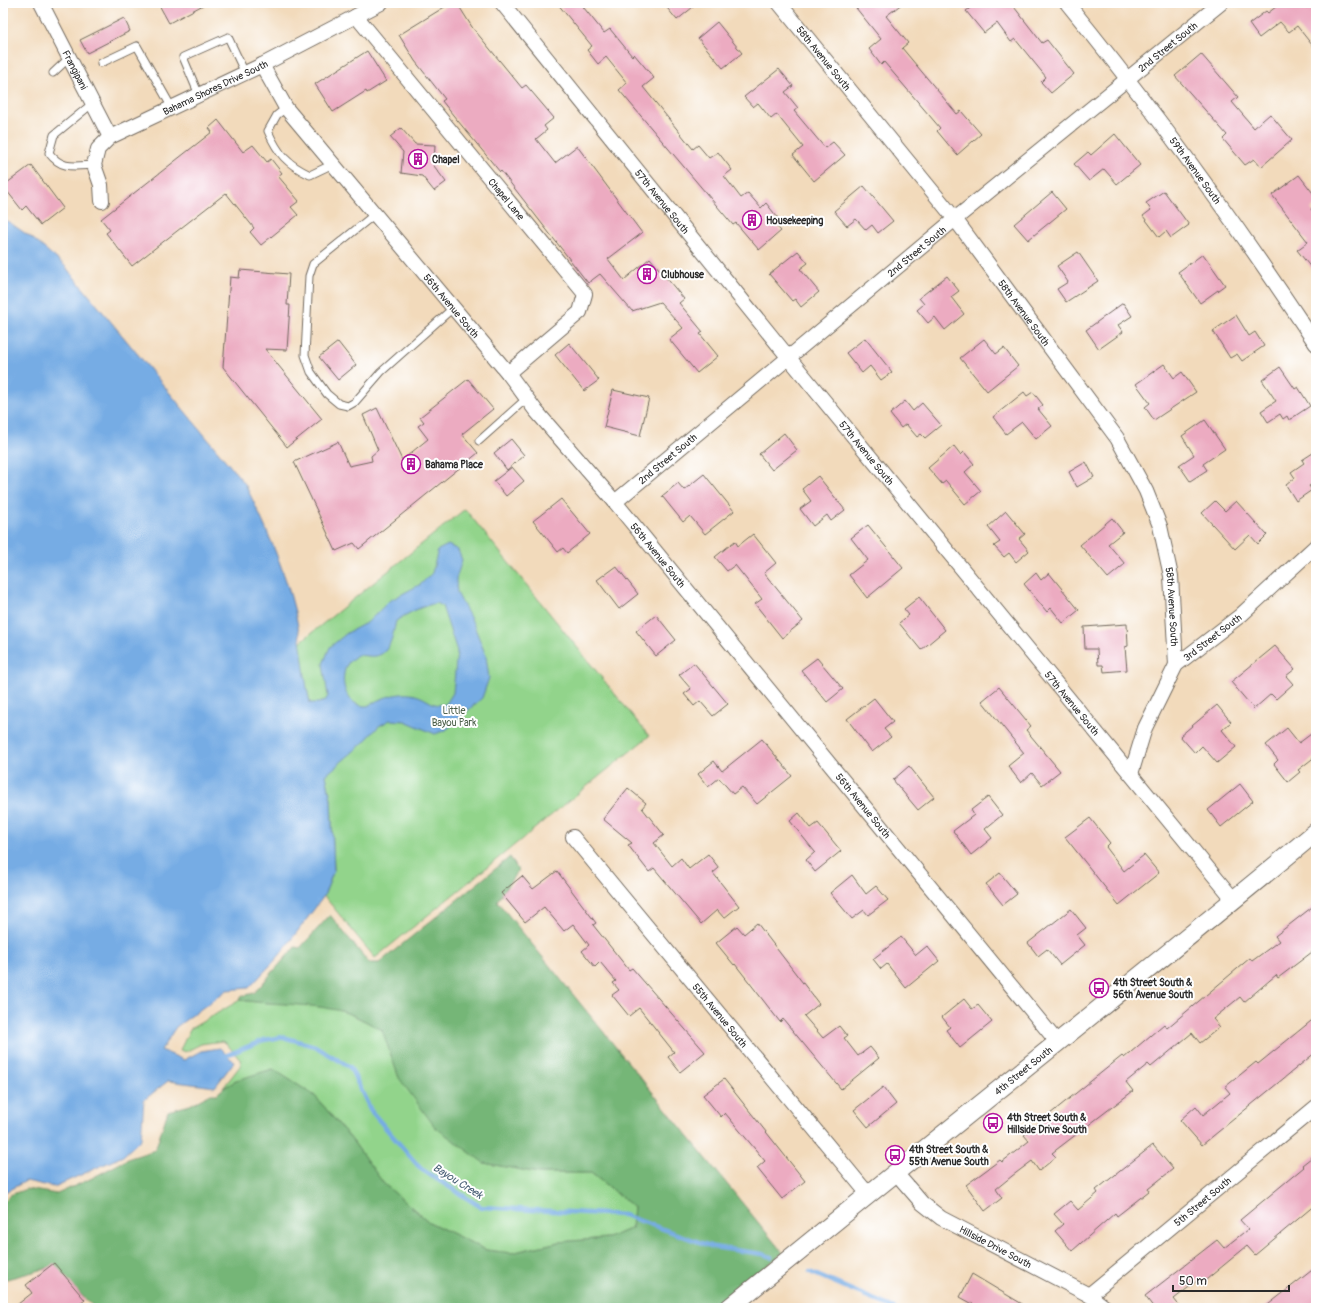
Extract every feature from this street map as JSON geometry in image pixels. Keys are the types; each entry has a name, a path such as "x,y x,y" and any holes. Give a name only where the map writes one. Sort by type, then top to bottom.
{"street":[{"name":"Frangipani","path":"41,3 110,137"},
{"name":"Bahama Shores Drive South","path":"94,165 98,149 110,137 262,65 381,3"},
{"name":"57th Avenue South","path":"502,3 789,358 1234,900"},
{"name":"58th Avenue South","path":"779,3 956,219 1117,438 1146,491 1160,526 1171,576 1176,665"},
{"name":"59th Avenue South","path":"1066,3 1128,78 1253,249 1316,344"},
{"name":"2nd Street South","path":"615,502 956,219 1221,3"},
{"name":"Chapel Lane","path":"356,16 585,294 580,312 508,373"},
{"name":"56th Avenue South","path":"262,65 286,108 615,502 1058,1043"},
{"path":"94,165 101,185 102,201"},
{"name":"3rd Street South","path":"1131,774 1145,728 1176,665 1241,615 1316,546"},
{"name":"4th Street South","path":"729,1308 895,1172 1058,1043 1316,832"},
{"name":"55th Avenue South","path":"573,837 868,1194"},
{"name":"5th Street South","path":"1089,1295 1316,1107"},
{"name":"Hillside Drive South","path":"895,1172 922,1203 941,1218 1089,1295 1106,1308"}],"lane":[{"path":"199,95 183,57 228,37 245,73"},
{"path":"101,63 137,46 172,108"},
{"path":"53,73 69,58"},
{"path":"93,103 54,135 49,153 56,163 70,166 94,165"},
{"path":"286,108 276,115 268,131 282,155 294,167 310,175 333,164"},
{"path":"375,214 312,264 309,276 305,355 311,372 327,394 339,404 348,406 355,402 381,372 453,308"},
{"path":"478,440 527,398"}],"green space":[{"name":"Little Bayou Park","path":"465,509 649,736 375,958 324,896 334,870 331,799 303,671 299,643"},
{"path":"510,857 518,870 497,901 783,1253 715,1308 95,1308 52,1267 3,1280 3,1202 10,1195 26,1189 57,1194 130,1158 155,1150 168,1111 190,1105 211,1094 217,1094 236,1081 273,1069 315,1096 352,1140 384,1184 429,1222 486,1250 511,1253 559,1242 608,1238 632,1228 634,1207 591,1173 539,1173 484,1163 435,1127 399,1078 382,1030 343,1011 313,1006 240,1000 242,996 254,993 295,947 300,948 330,915 369,963 379,963"},
{"path":"240,1000 326,1007 355,1016 383,1030 399,1078 484,1163 539,1173 591,1173 634,1207 632,1228 608,1238 559,1242 511,1253 486,1250 429,1222 384,1184 352,1140 315,1096 273,1069 236,1081 223,1088 240,1066 241,1061 226,1043 222,1041 201,1044 185,1052 180,1050 190,1029"}],"water":[{"path":"3,218 32,238 64,265 245,484 273,546 291,595 310,703 325,701 328,696 323,664 330,647 347,633 368,622 389,601 421,584 432,573 438,550 448,545 458,550 462,560 456,579 457,593 473,623 486,656 489,678 482,698 446,730 435,734 405,721 390,720 379,726 362,744 326,775 331,799 334,870 324,896 279,956 249,988 227,990 176,1027 161,1050 184,1060 201,1051 220,1048 234,1062 215,1087 168,1081 144,1100 141,1139 123,1156 54,1187 26,1181 3,1193","holes":["437,603 442,606 457,651 453,693 446,704 434,704 420,696 411,694 397,694 368,706 359,705 353,702 348,697 344,684 345,669 349,662 357,655 376,656 385,651 392,637 396,621 415,610 431,604"]}],"building":[{"path":"158,3 207,3 169,23"},
{"path":"451,3 457,3 472,27 522,88 526,85 554,118 544,126 547,130 536,139 555,163 577,146 642,233 608,259 624,280 650,258 684,299 679,303 703,332 700,334 718,356 697,373 669,339 683,328 660,302 632,311 600,274 588,283 501,171 500,172 442,101 445,99 415,61 399,35"},
{"path":"557,3 580,3 604,33 610,29 632,56 634,54 654,78 643,87 693,149 698,145 709,158 718,152 732,170 724,176 741,198 748,193 761,208 766,203 778,218 773,222 781,231 759,250 736,223 733,225 619,90 627,83 606,57 598,64 587,50 592,46"},
{"path":"663,3 698,3 677,20"},
{"path":"852,3 903,3 886,16 908,43 902,48 957,114 961,111 981,134 957,155 937,131 940,128 884,62 881,65 869,49 881,39"},
{"path":"977,3 1011,3 1042,43 1047,40 1074,74 1051,93 1041,82 1046,77 1015,39 1011,42 997,23 984,33 966,11"},
{"path":"1281,3 1302,3 1306,8 1313,3 1316,3 1316,50 1297,26 1289,32 1280,22 1259,38 1249,24 1266,11 1268,13"},
{"path":"124,18 130,31 87,53 80,40"},
{"path":"717,22 742,53 723,68 698,38"},
{"path":"367,51 386,81 367,93 366,91 333,112 315,84"},
{"path":"1201,54 1238,97 1232,102 1254,128 1270,114 1292,140 1261,167 1254,159 1245,165 1223,139 1227,135 1175,76"},
{"path":"779,69 793,86 785,92 798,108 794,111 825,148 833,142 845,155 814,181 793,155 803,147 777,114 771,119 758,103 753,107 744,97"},
{"path":"218,120 243,152 253,145 267,162 271,159 282,173 278,176 299,201 291,207 298,215 261,245 250,232 254,228 226,193 132,266 106,233 110,230 101,219 212,132 209,128"},
{"name":"Chapel","path":"401,128 415,144 435,145 434,166 446,182 434,191 422,176 401,173 403,152 390,137"},
{"path":"1115,134 1140,165 1117,184 1104,169 1089,181 1074,164 1088,152 1091,155"},
{"path":"31,165 63,208 41,225 26,206 22,210 3,186"},
{"path":"1299,175 1316,197 1316,205 1311,209 1316,216 1316,274 1297,250 1308,242 1272,195"},
{"path":"864,186 893,221 878,233 872,225 866,230 856,219 847,226 834,211"},
{"path":"1164,191 1189,225 1171,238 1166,231 1159,237 1143,216 1151,210 1146,203"},
{"path":"1052,192 1066,209 1028,240 1014,224"},
{"path":"798,251 808,263 800,269 819,292 801,307 795,299 792,301 769,274"},
{"path":"1078,252 1098,281 1066,302 1057,289 1068,282 1057,266"},
{"path":"1203,254 1225,285 1200,303 1178,272"},
{"path":"240,270 289,274 287,305 290,305 287,350 265,349 322,419 287,447 223,367 230,277 239,278"},
{"path":"947,276 959,291 951,297 964,314 945,330 935,317 928,323 917,310 924,304 919,298"},
{"path":"1123,303 1132,316 1118,325 1123,332 1099,349 1086,330"},
{"path":"1236,315 1249,336 1255,332 1264,346 1242,361 1237,354 1230,358 1213,331"},
{"path":"865,338 892,372 881,380 870,366 862,373 846,353"},
{"path":"984,339 996,354 1004,348 1018,366 987,391 960,358"},
{"path":"338,342 356,365 338,380 319,357"},
{"path":"569,343 599,380 584,391 555,355"},
{"path":"1164,364 1174,378 1182,372 1196,392 1154,420 1145,407 1150,403 1136,384"},
{"path":"1280,367 1295,389 1298,387 1310,406 1289,420 1287,416 1283,419 1280,414 1268,422 1261,411 1276,401 1262,380"},
{"name":"Bahama Place","path":"468,379 493,409 462,434 478,453 359,549 354,543 336,551 294,462 338,442 349,466 372,461 371,456 378,450 363,415 377,408 402,460 428,439 418,426 424,422 420,417"},
{"path":"613,390 649,398 640,436 604,427"},
{"path":"1024,392 1027,396 1033,392 1043,405 1038,409 1052,426 1036,439 1022,422 1006,434 993,417"},
{"path":"905,401 913,411 922,403 941,425 925,438 921,434 917,437 906,424 901,428 890,414"},
{"path":"1205,420 1225,449 1203,464 1207,470 1190,481 1179,465 1194,455 1182,436"},
{"path":"784,433 797,450 772,470 759,454"},
{"path":"511,439 524,455 507,470 494,453"},
{"path":"954,446 961,455 964,452 974,464 965,472 981,491 965,504 946,481 942,484 928,468"},
{"path":"1316,451 1316,482 1309,486 1312,490 1296,501 1286,485 1295,478 1291,472 1304,463 1302,460"},
{"path":"1086,462 1094,477 1077,487 1069,472"},
{"path":"512,467 524,481 506,496 494,481"},
{"path":"704,474 734,511 705,534 690,516 683,522 662,496 678,483 684,490"},
{"path":"818,476 845,510 831,521 827,515 813,526 800,509 811,501 802,489"},
{"path":"561,499 590,534 567,553 563,548 558,552 533,521"},
{"path":"1215,501 1225,511 1236,501 1267,535 1258,544 1250,535 1235,549 1202,513"},
{"path":"1006,511 1025,534 1019,539 1029,551 1016,562 1009,553 1004,557 994,546 1000,542 988,527"},
{"path":"1112,518 1123,532 1108,544 1125,564 1108,578 1080,545"},
{"path":"868,525 903,568 867,598 849,575 868,560 851,538"},
{"path":"753,534 776,563 764,573 803,621 782,638 755,604 762,599 735,565 727,571 715,557 735,541 738,546"},
{"path":"616,566 638,594 619,609 597,580"},
{"path":"1036,573 1041,580 1049,573 1079,610 1063,623 1051,608 1047,612 1024,584"},
{"path":"919,597 945,630 921,650 899,623 909,615 904,609"},
{"path":"656,615 676,640 656,656 636,631"},
{"path":"1127,624 1128,646 1125,647 1127,670 1104,672 1103,665 1098,665 1097,649 1085,649 1084,627"},
{"path":"1275,646 1295,669 1286,676 1293,684 1276,699 1271,694 1254,709 1231,682"},
{"path":"817,658 843,689 827,702 801,670"},
{"path":"694,663 728,704 713,716 700,701 694,706 684,694 691,689 679,675"},
{"path":"999,687 1031,726 1026,730 1060,771 1042,785 1032,773 1021,783 1008,766 1024,753 982,701"},
{"path":"874,698 893,722 884,729 891,737 872,752 847,719"},
{"path":"1217,705 1231,722 1222,730 1236,747 1217,763 1202,746 1195,753 1180,736"},
{"path":"1287,728 1299,743 1311,734 1316,740 1316,756 1298,770 1300,772 1288,782 1274,764 1278,760 1266,745"},
{"path":"762,739 792,776 757,804 742,787 733,794 719,778 708,787 698,774 714,761 722,771"},
{"path":"909,766 934,797 918,810 893,780"},
{"path":"1240,784 1253,801 1221,827 1208,810"},
{"path":"628,788 646,803 642,808 664,835 654,843 672,866 681,858 689,869 708,854 719,868 713,873 739,906 724,918 717,910 701,924 654,868 649,872 628,845 632,843 603,819"},
{"path":"988,797 1002,815 985,829 992,838 971,855 953,831 974,815 971,810"},
{"path":"799,813 811,828 818,823 841,851 815,872 806,860 815,852 790,821"},
{"path":"1090,818 1110,843 1106,847 1124,871 1144,855 1159,873 1119,905 1065,837"},
{"path":"557,871 596,923 593,925 629,970 632,968 705,1052 680,1072 668,1057 674,1052 639,1008 629,1016 612,995 619,990 613,983 616,981 600,962 595,967 582,951 589,945 573,924 564,931 544,907 525,922 501,893 522,876 533,889"},
{"path":"1000,873 1017,894 1003,905 986,884"},
{"path":"852,875 866,894 876,886 888,900 868,915 864,910 852,919 830,893"},
{"path":"1316,904 1316,949 1278,978 1276,975 1244,1002 1240,997 1213,1019 1220,1027 1200,1043 1192,1033 1151,1067 1148,1064 1126,1082 1133,1091 1052,1153 1056,1157 1039,1171 1032,1161 1012,1176 996,1189 1002,1198 985,1211 966,1185 1000,1160 1002,1162 1029,1141 1024,1135 1122,1056 1124,1058 1164,1024 1167,1028 1250,958 1252,961 1279,941 1275,936"},
{"path":"1071,909 1086,928 1077,935 1085,945 1060,965 1047,949 1038,956 1028,943"},
{"path":"757,923 819,1004 804,1016 823,1038 839,1026 847,1036 844,1038 858,1056 870,1047 879,1058 841,1089 783,1019 780,1022 735,964 734,965 716,943 737,926 744,934"},
{"path":"901,937 916,955 927,946 939,961 906,988 887,964 881,969 873,959"},
{"path":"964,999 972,1009 978,1005 992,1022 960,1048 946,1030 950,1027 942,1017"},
{"path":"1316,1017 1316,1052 1202,1145 1180,1120 1196,1106 1203,1115 1230,1093 1225,1087 1256,1062 1258,1064"},
{"path":"724,1079 805,1181 782,1199 757,1168 765,1161 725,1113 721,1117 703,1095"},
{"path":"883,1087 896,1104 868,1127 854,1110"},
{"path":"1153,1145 1173,1169 1148,1189 1149,1191 1117,1216 1115,1213 1072,1251 1055,1231 1063,1224 1054,1214 1070,1201 1078,1210 1098,1193 1096,1190"},
{"path":"1316,1154 1316,1204 1255,1255 1247,1246 1201,1284 1198,1280 1174,1299 1181,1308 1154,1308 1145,1296 1217,1240 1224,1248 1248,1229 1240,1220 1304,1167 1302,1165"},
{"path":"54,1263 85,1300 75,1308 13,1308 32,1293 26,1285"},
{"path":"1316,1267 1316,1302 1308,1308 1264,1308"},
{"path":"972,1274 1029,1308 980,1308 960,1297"}],"waterway":[{"name":"Bayou Creek","path":"227,1055 264,1040 283,1037 315,1046 350,1067 371,1111 421,1169 481,1207 624,1215 713,1247 763,1254 771,1257"},
{"name":"Bayou Creek","path":"810,1272 894,1308"}],"place":[{"name":"Chapel","path":"418,159"},
{"name":"Housekeeping","path":"752,220"},
{"name":"Clubhouse","path":"647,274"},
{"name":"Bahama Place","path":"411,464"},
{"name":"4th Street South & 56th Avenue South","path":"1099,988"},
{"name":"4th Street South & Hillside Drive South","path":"993,1123"},
{"name":"4th Street South & 55th Avenue South","path":"895,1155"}]}
